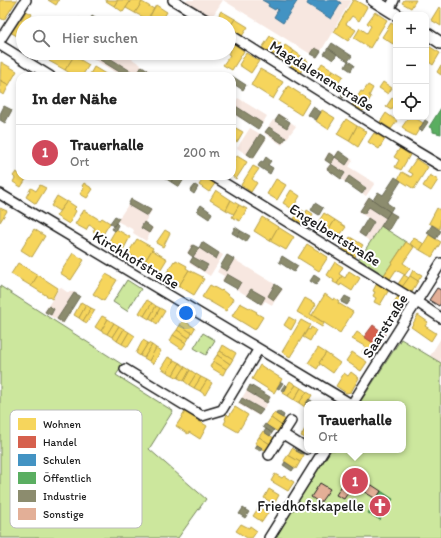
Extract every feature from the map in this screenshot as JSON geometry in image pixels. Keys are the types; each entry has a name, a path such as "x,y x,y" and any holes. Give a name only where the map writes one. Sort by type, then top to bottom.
{"street":[{"path":"0,40 26,0"},
{"path":"173,0 199,16"},
{"path":"373,0 393,12 394,0"},
{"path":"429,36 441,43"},
{"name":"Magdalenenstraße","path":"236,38 398,141 441,166"},
{"path":"0,45 16,55"},
{"path":"24,60 44,72"},
{"name":"Engelbertstraße","path":"219,180 441,318"},
{"name":"Kirchhofstraße","path":"0,194 258,350 346,401"},
{"name":"Saarstraße","path":"353,401 441,263"},
{"path":"125,369 202,416 222,410 258,350"},
{"path":"269,455 291,421"},
{"path":"283,434 304,447"},
{"path":"269,538 321,453"}],"shaded area":[{"path":"184,0 223,0 213,16"},
{"path":"223,0 351,0 317,58"},
{"path":"95,60 134,60 149,70 148,72 115,72"},
{"path":"238,98 267,116 259,129 236,116 236,101"},
{"path":"279,114 296,126 282,145 264,133"},
{"path":"250,128 267,138 253,159 237,148"},
{"path":"338,151 353,160 349,167 375,183 366,196 326,169 330,164 324,160 329,152 335,156"},
{"path":"368,197 397,216 388,231 381,226 371,242 358,233 368,218 359,212"},
{"path":"132,199 152,210 145,222 153,228 146,241 133,233 134,230 117,221"},
{"path":"202,242 223,255 210,276 189,263 193,257 187,253 192,244 199,248"},
{"path":"227,255 283,289 272,305 265,301 262,305 222,280 224,276 217,272"},
{"path":"60,287 67,292 74,292 80,296 63,324 44,312"},
{"path":"441,338 441,363 430,356"},
{"path":"250,385 271,397 259,416 238,404"}],"green space":[{"path":"381,226 406,242 384,275 359,259"},
{"path":"127,280 141,289 127,311 113,302"},
{"path":"0,286 123,365 116,375 173,411 149,449 206,499 178,538 0,538"},
{"path":"203,333 215,340 206,355 194,348"},
{"path":"401,339 441,363 441,538 274,538 329,453 406,453 406,401 361,401"}],"building: Wohnen":[{"path":"0,0 17,0 4,20 0,18"},
{"path":"48,0 59,0 56,5"},
{"path":"106,0 118,0 114,6"},
{"path":"118,0 127,0 130,2 123,12 114,6"},
{"path":"131,0 139,0 142,2 135,13 126,8"},
{"path":"353,0 367,7 359,21 352,16 346,24 356,30 348,41 334,32"},
{"path":"404,0 416,0 411,8 402,3"},
{"path":"142,2 154,9 149,16 141,16 135,13"},
{"path":"156,5 167,12 165,16 150,16"},
{"path":"439,7 441,8 441,26 431,20"},
{"path":"26,11 32,14 31,16 23,16"},
{"path":"221,11 230,16 218,16"},
{"path":"375,12 387,20 370,48 354,38 360,28 367,33 371,26 367,23"},
{"path":"236,20 248,27 242,36 236,32"},
{"path":"16,22 16,36 10,32"},
{"path":"391,23 393,24 393,44 382,37"},
{"path":"270,36 281,44 274,55 262,48"},
{"path":"236,45 244,51 232,70 223,65 226,60 236,60"},
{"path":"285,45 294,51 286,63 277,57"},
{"path":"429,46 440,53 433,65 429,62"},
{"path":"294,51 301,56 293,68 286,63"},
{"path":"246,53 259,61 251,73 239,65"},
{"path":"301,56 308,61 300,73 293,68"},
{"path":"50,60 71,60 65,70"},
{"path":"71,60 81,60 89,65 85,72 68,72 65,70"},
{"path":"1,62 17,71 9,85 0,80"},
{"path":"322,63 333,70 325,82 315,75"},
{"path":"441,65 441,75 437,72"},
{"path":"94,67 102,72 91,72"},
{"path":"260,69 283,82 273,99 251,85"},
{"path":"333,70 343,76 335,88 325,82"},
{"path":"0,80 9,85 4,95 0,93"},
{"path":"383,82 392,88 388,94 379,88"},
{"path":"368,85 373,88 369,96 371,97 363,111 352,105 361,91 363,92"},
{"path":"288,86 310,100 301,115 279,101"},
{"path":"392,98 393,99 393,107 391,110 386,107"},
{"path":"322,110 335,118 328,129 316,121"},
{"path":"386,113 393,118 393,120 397,121 391,129 380,122"},
{"path":"346,119 357,126 349,141 337,134"},
{"path":"407,120 418,120 423,123 415,136 405,131 406,130 402,127"},
{"path":"357,126 367,132 358,147 349,141"},
{"path":"236,128 243,132 236,141"},
{"path":"374,133 385,139 379,149 368,142"},
{"path":"400,148 410,155 401,170 395,167 399,160 394,157"},
{"path":"237,156 247,162 236,179"},
{"path":"416,159 428,167 414,189 398,179 402,172 411,177 413,174 408,171"},
{"path":"253,166 259,169 252,179 257,183 251,192 241,185"},
{"path":"16,172 16,180 26,180 21,187 13,182 15,178 13,176"},
{"path":"430,175 438,180 431,191 423,186"},
{"path":"276,179 286,185 277,200 267,194"},
{"path":"202,180 212,180 216,182 209,192 199,185"},
{"path":"84,183 93,189 87,198 80,194 84,188 82,186"},
{"path":"40,185 46,188 36,204 26,197 31,188 36,191"},
{"path":"216,190 231,200 226,210 210,200"},
{"path":"291,190 300,196 292,209 283,203"},
{"path":"57,196 67,202 59,211 51,206"},
{"path":"231,200 239,205 234,214 226,210"},
{"path":"67,201 76,207 74,209 76,211 69,224 56,216"},
{"path":"239,205 247,209 240,221 232,217"},
{"path":"0,208 7,211 0,222"},
{"path":"437,208 441,211 440,229 429,223"},
{"path":"300,209 306,213 307,210 313,214 306,226 294,219"},
{"path":"84,210 100,220 102,218 110,223 102,236 93,231 95,228 89,225 86,230 75,224"},
{"path":"324,213 335,220 328,231 317,224"},
{"path":"262,217 278,227 270,241 254,231"},
{"path":"335,220 346,227 338,238 328,231"},
{"path":"278,227 294,237 286,250 270,241"},
{"path":"34,229 45,236 32,257 21,250"},
{"path":"116,229 130,237 123,250 109,241"},
{"path":"165,230 170,233 163,247 156,243"},
{"path":"429,235 441,242 432,257 420,250"},
{"path":"350,237 363,245 355,257 343,249"},
{"path":"414,238 424,244 420,250 410,244"},
{"path":"137,239 153,248 144,263 128,253"},
{"path":"406,242 414,247 403,263 410,268 405,275 396,270 390,279 384,275"},
{"path":"307,244 328,257 319,271 298,258"},
{"path":"152,250 167,259 159,272 144,263"},
{"path":"73,253 84,260 71,280 60,273"},
{"path":"176,260 187,266 186,268 189,270 179,286 164,277"},
{"path":"335,262 343,267 339,274 342,276 337,284 327,275"},
{"path":"18,263 38,275 31,286 11,274"},
{"path":"189,270 203,277 202,278 204,279 194,295 179,286"},
{"path":"413,270 422,275 418,281 410,276"},
{"path":"349,271 360,278 352,291 341,284 340,286 337,284 342,276 345,278"},
{"path":"106,274 117,280 104,301 93,294"},
{"path":"38,275 58,288 52,299 31,286"},
{"path":"404,275 409,278 402,287 398,284"},
{"path":"410,276 418,281 411,293 402,287"},
{"path":"378,281 390,288 380,305 374,302 376,298 373,296 375,292 373,291"},
{"path":"210,285 221,291 222,290 233,299 226,311 202,297"},
{"path":"325,294 333,300 334,298 339,301 338,303 353,312 340,333 312,315"},
{"path":"399,295 407,300 399,311 391,306"},
{"path":"305,298 316,304 310,314 324,323 322,327 297,312"},
{"path":"147,300 152,303 144,316 139,313"},
{"path":"81,302 86,305 79,318 74,315"},
{"path":"152,303 156,306 149,319 144,316"},
{"path":"240,303 263,317 255,330 232,316"},
{"path":"86,305 91,308 83,321 79,318"},
{"path":"156,306 160,308 153,321 149,319"},
{"path":"91,308 95,310 87,323 83,321"},
{"path":"160,308 165,311 157,324 153,321"},
{"path":"418,315 428,322 425,326 436,333 431,341 411,327"},
{"path":"102,316 108,319 101,331 95,327"},
{"path":"289,317 296,321 291,330 284,325"},
{"path":"108,319 114,323 107,334 101,331"},
{"path":"183,320 195,328 192,333 180,325"},
{"path":"301,320 310,325 290,357 282,352"},
{"path":"114,323 119,326 112,337 107,334"},
{"path":"180,325 192,333 189,338 177,330"},
{"path":"119,326 124,329 117,341 112,337"},
{"path":"311,327 316,330 310,341 303,337"},
{"path":"124,329 129,332 122,344 117,341"},
{"path":"177,330 189,338 186,343 173,335"},
{"path":"129,332 135,336 128,347 122,344"},
{"path":"357,332 380,347 372,358 362,352 366,347 352,339"},
{"path":"173,335 186,343 182,349 170,341"},
{"path":"143,340 148,343 140,356 136,353"},
{"path":"148,343 152,345 144,358 140,356"},
{"path":"152,345 156,348 149,361 144,358"},
{"path":"223,345 236,353 233,359 220,351"},
{"path":"156,348 161,351 153,364 149,361"},
{"path":"318,348 326,353 317,369 308,363"},
{"path":"220,351 233,359 230,364 217,355"},
{"path":"352,352 367,362 361,371 346,361"},
{"path":"326,353 340,363 333,373 319,363"},
{"path":"217,355 230,364 226,369 213,361"},
{"path":"168,357 174,360 167,372 161,368"},
{"path":"174,360 180,363 173,375 167,372"},
{"path":"213,361 226,369 223,375 210,367"},
{"path":"180,363 185,367 178,378 173,375"},
{"path":"260,365 282,379 274,393 252,379"},
{"path":"185,367 190,370 184,381 178,378"},
{"path":"190,370 196,374 189,385 184,381"},
{"path":"351,372 359,378 351,392 346,393 336,386 344,373 348,376"},
{"path":"196,374 201,377 194,388 189,385"},
{"path":"201,377 207,380 200,391 194,388"},
{"path":"207,380 212,383 205,395 200,391"},
{"path":"290,381 296,385 288,396 283,393"},
{"path":"296,385 301,388 294,400 288,396"},
{"path":"301,388 307,392 299,403 294,400"},
{"path":"307,392 312,395 308,401 304,401 304,406 299,403"},
{"path":"235,407 248,415 238,432 224,424 227,414 229,416"},
{"path":"185,412 207,426 200,439 189,432 188,434 176,426"},
{"path":"274,413 286,420 282,426 271,418"},
{"path":"271,418 282,426 278,432 266,425"},
{"path":"263,431 274,438 270,444 259,437"},
{"path":"304,431 304,438 301,436"},
{"path":"259,437 270,444 266,451 255,443"},
{"path":"292,448 304,455 300,462 288,455"},
{"path":"288,455 300,462 296,469 284,461"},
{"path":"275,474 282,478 284,476 294,482 288,491 271,481"},
{"path":"269,489 279,495 274,504 264,498"},
{"path":"259,507 268,513 262,522 253,516"},
{"path":"241,524 249,528 250,526 257,531 252,538 247,538 236,531"}],"building: Handel":[{"path":"373,325 385,334 378,346 364,337"}],"building: Schulen":[{"path":"262,0 298,0 283,23 274,17 278,10 268,6 269,4"},
{"path":"309,0 337,0 341,3 331,19 307,4"}],"building: Öffentlich":[{"path":"441,108 441,134 433,132 433,129 429,127"},
{"name":"Friedhofskapelle","path":"381,491 393,499 380,520 368,513"}],"building: Industrie":[{"path":"332,43 352,56 348,61 328,49"},
{"path":"315,48 321,51 317,57 311,54"},
{"path":"328,48 337,54 333,60 324,54"},
{"path":"100,60 113,60 132,72 120,72"},
{"path":"348,61 354,65 351,71 345,67"},
{"path":"142,66 148,70 147,72 138,72"},
{"path":"236,79 246,85 243,90 236,86"},
{"path":"344,91 347,93 343,98 341,96"},
{"path":"4,106 12,110 5,123 0,120 0,114"},
{"path":"236,106 262,123 258,129 236,115"},
{"path":"313,107 321,112 316,120 308,115"},
{"path":"279,115 290,122 287,128 275,121"},
{"path":"425,120 428,122 422,131 419,130"},
{"path":"269,127 286,138 282,143 265,132"},
{"path":"260,134 266,138 253,158 247,154"},
{"path":"339,151 350,159 346,165 335,157"},
{"path":"329,153 335,157 331,164 325,160"},
{"path":"266,157 271,161 268,165 273,168 270,174 258,166"},
{"path":"331,164 345,173 341,179 327,169"},
{"path":"349,176 366,188 362,194 345,182"},
{"path":"395,177 401,181 387,203 393,207 390,212 373,200 378,192 383,195"},
{"path":"172,180 183,180 179,187 171,182"},
{"path":"195,185 198,187 194,194 190,191"},
{"path":"369,197 390,212 386,218 369,207 364,214 360,211"},
{"path":"131,199 151,210 147,216 128,205"},
{"path":"315,203 323,208 319,215 311,210"},
{"path":"201,205 212,213 209,219 197,211"},
{"path":"390,212 397,216 388,231 381,226"},
{"path":"115,216 119,218 114,226 110,223"},
{"path":"368,218 374,222 365,237 359,233"},
{"path":"144,222 152,228 149,233 141,228"},
{"path":"116,223 118,225 115,231 112,229"},
{"path":"432,225 441,231 436,239 427,233"},
{"path":"235,227 241,231 237,236 232,233"},
{"path":"241,231 250,236 246,242 237,236"},
{"path":"202,242 219,253 216,259 199,248"},
{"path":"193,245 199,248 193,257 188,253"},
{"path":"227,255 234,259 227,271 220,267"},
{"path":"282,256 298,266 294,272 279,262"},
{"path":"193,257 208,265 204,271 190,262"},
{"path":"227,274 241,282 237,289 223,281"},
{"path":"314,275 320,279 316,285 310,281"},
{"path":"275,284 282,289 274,300 268,296"},
{"path":"251,289 265,297 261,304 247,295"},
{"path":"74,293 80,296 63,323 57,319"},
{"path":"345,296 351,299 347,305 341,302"},
{"path":"49,306 54,309 51,315 45,312"},
{"path":"281,382 283,383 279,389 277,388"},
{"path":"285,384 287,386 284,392 281,390"},
{"path":"250,385 270,397 267,403 247,391"},
{"path":"242,398 263,410 259,415 239,403"},
{"path":"278,411 284,415 283,418 276,414"},
{"path":"265,424 274,430 272,433 263,427"},
{"path":"266,429 272,433 270,436 264,432"},
{"path":"257,445 262,448 260,451 255,448"},
{"path":"298,448 304,452 302,454 296,451"},
{"path":"285,462 294,468 292,471 283,465"},
{"path":"243,508 249,512 245,518 239,514"}],"building: Sonstige":[{"path":"437,288 441,290 441,303 439,306 429,300"},
{"path":"354,466 362,471 358,476 381,491 376,499 353,485 344,499 336,495"},
{"path":"320,483 330,489 320,503 311,497"}],"place":[{"name":"Trauerhalle","path":"355,481"},
{"name":"Friedhofskapelle","path":"380,506"}]}
